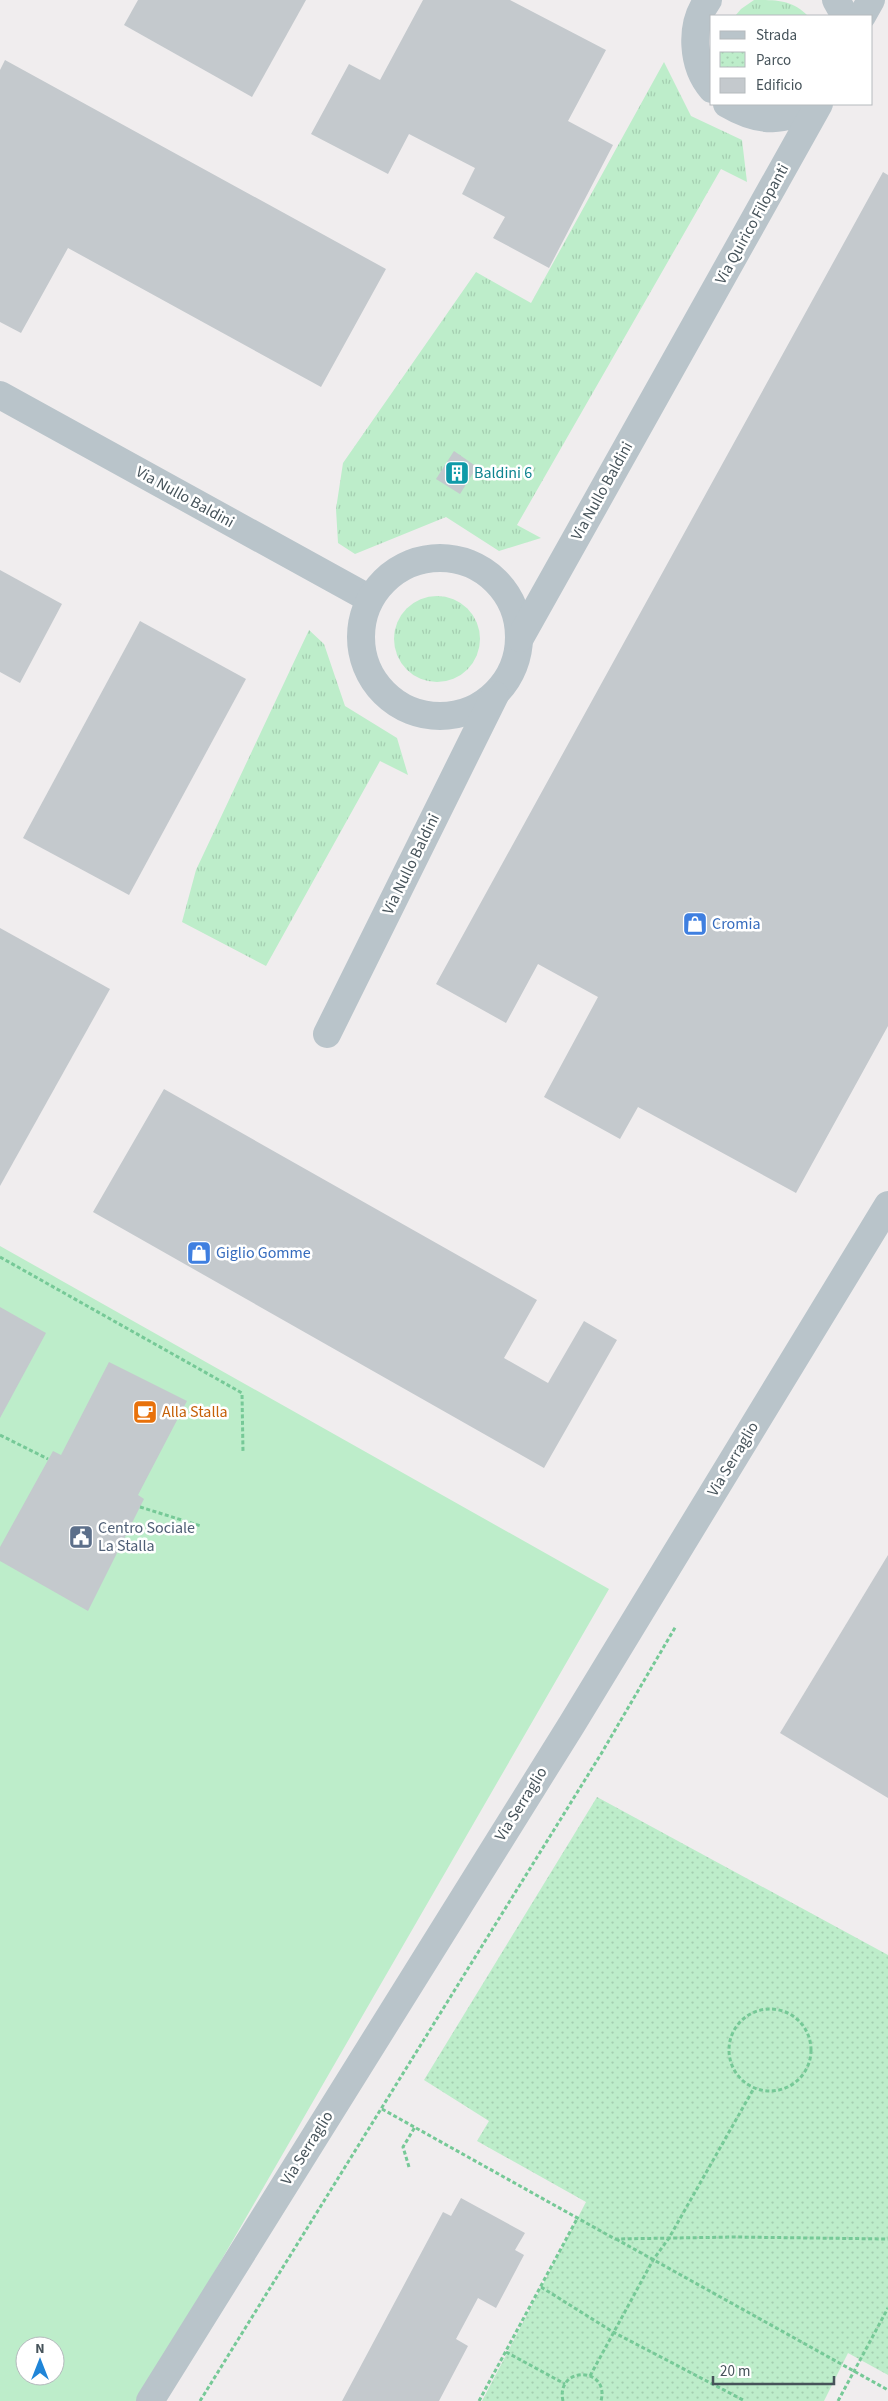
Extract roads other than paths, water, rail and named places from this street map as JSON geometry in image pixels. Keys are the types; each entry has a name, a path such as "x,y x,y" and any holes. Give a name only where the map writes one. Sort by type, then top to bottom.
{"street":[{"path":"836,0 844,15"},
{"path":"863,15 871,0"},
{"path":"701,2 696,31 696,57 705,82 710,87"},
{"name":"Via Quirico Filopanti","path":"728,105 745,115 770,119 796,115 817,105"},
{"name":"Via Quirico Filopanti","path":"684,344 818,105"},
{"name":"Via Nullo Baldini","path":"520,638 684,344"},
{"name":"Via Nullo Baldini","path":"0,395 370,599"},
{"name":"Via Nullo Baldini","path":"327,1034 495,695 509,679 517,659 520,638 516,612 503,588 484,571 460,560 434,558 408,564 386,578 370,599 362,623 361,648 368,671 382,692 402,707 426,716 451,716 474,709 495,695"},
{"name":"Via Serraglio","path":"150,2401 568,1729 888,1204"}],"place":[{"name":"Baldini 6","path":"457,473"},
{"name":"Cromia","path":"695,924"},
{"name":"Giglio Gomme","path":"199,1253"},
{"name":"Alla Stalla","path":"145,1412"},
{"name":"Centro Sociale La Stalla","path":"81,1537"}]}
